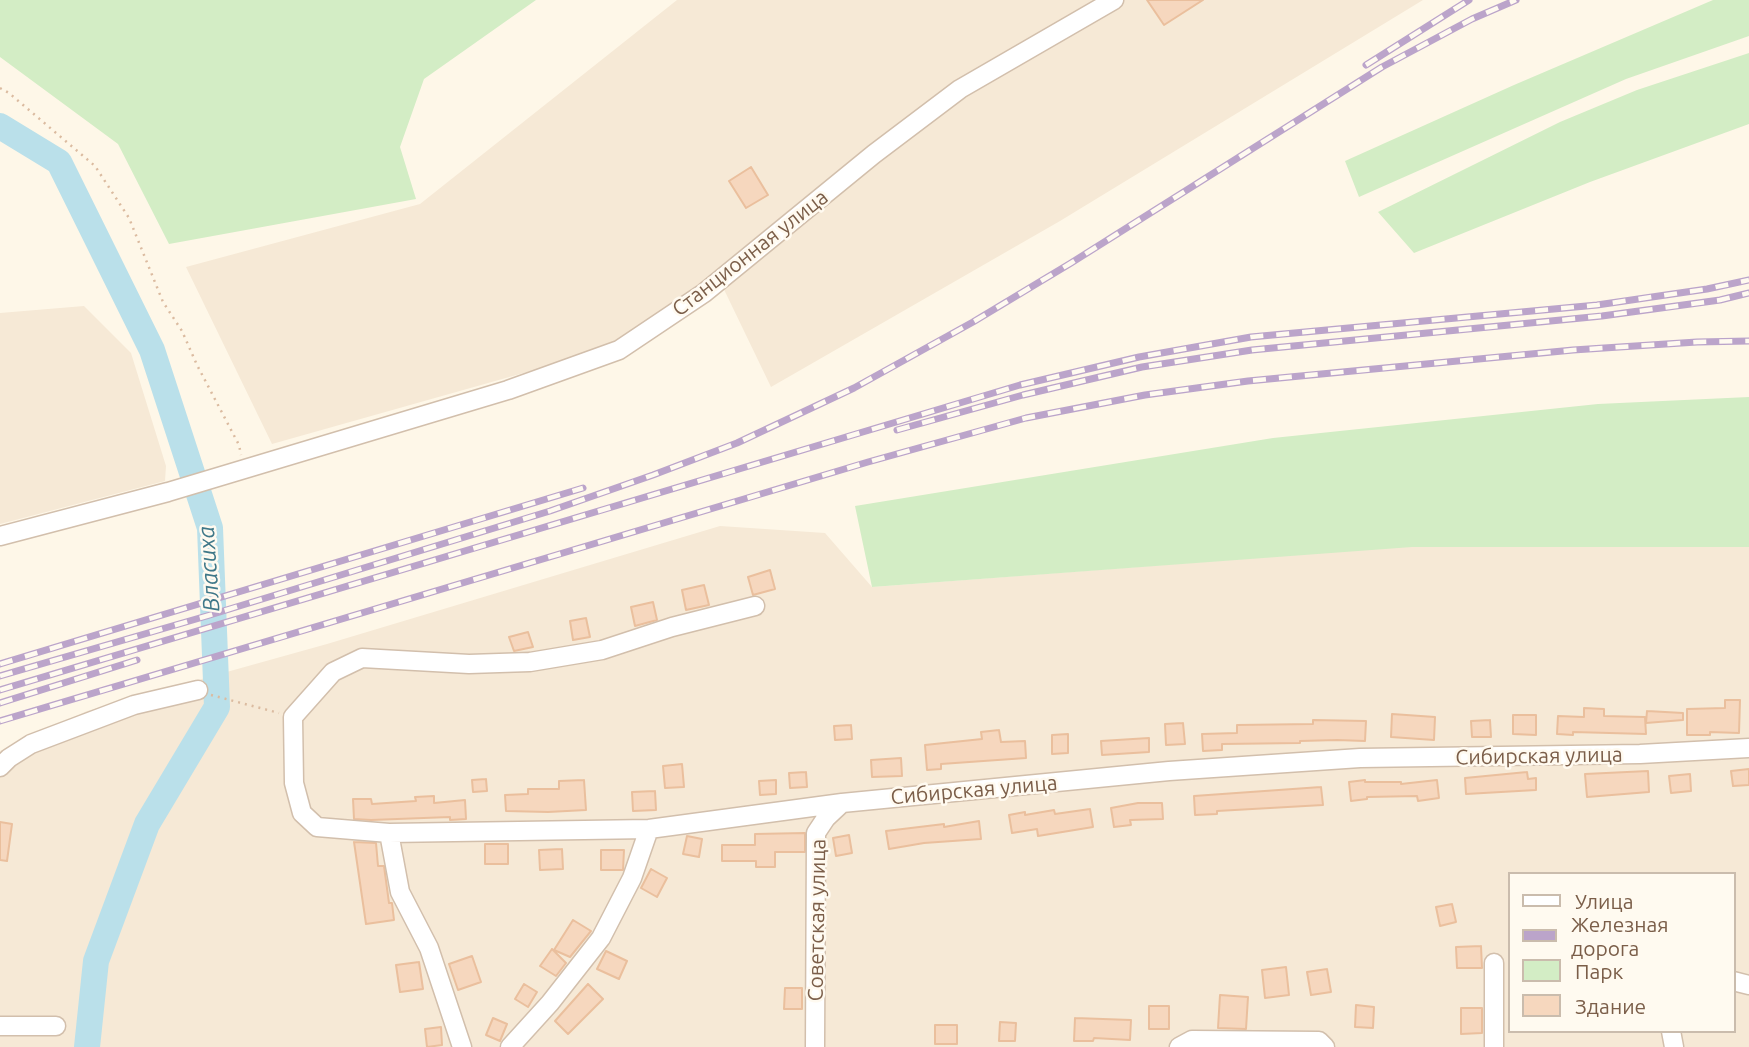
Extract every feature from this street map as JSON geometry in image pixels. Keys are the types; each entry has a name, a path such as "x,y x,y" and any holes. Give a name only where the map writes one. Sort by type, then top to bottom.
{"street":[{"name":"Станционная улица","path":"0,536 168,492 508,390 619,350 704,293 874,154 960,89 1114,0"},
{"path":"293,717 333,672 362,658 469,664 530,662 602,650 672,627 755,606"},
{"path":"0,767 31,744 134,705 205,693"},
{"name":"Сибирская улица","path":"293,717 294,783 302,813 317,827 388,833 649,829 842,803 1169,771 1360,758 1640,754 1749,748"},
{"name":"Советская улица","path":"815,1047 816,833 826,818 842,803"},
{"path":"510,1047 551,1003 601,938 632,878 649,829"},
{"path":"388,833 400,892 429,948 462,1047"},
{"path":"1494,963 1494,1047"},
{"path":"0,1026 56,1026"},
{"path":"1179,1047 1192,1040 1319,1041 1325,1047"}],"path":[{"path":"0,89 9,93 95,166 129,218 163,302 182,331 234,436 238,471"},
{"path":"205,693 293,717"}],"shaded area":[{"path":"677,0 1423,0 1060,221 771,387 717,275 605,350 272,444 186,267 420,204"},
{"path":"84,306 131,353 166,466 165,481 0,524 0,313"},
{"path":"720,526 825,533 872,587 1400,547 1749,547 1749,1047 0,1047 0,751 87,711 327,644"}],"green space":[{"path":"0,0 536,0 424,79 400,147 416,199 169,244 118,144 0,57"},
{"path":"1713,0 1749,0 1749,36 1626,79 1359,197 1345,161"},
{"path":"1749,53 1749,124 1590,182 1414,253 1378,212 1560,122 1637,90"},
{"path":"1749,397 1749,547 1412,547 872,587 855,506 1273,438 1598,404"}],"building":[{"path":"1147,0 1203,0 1164,25"},
{"path":"751,167 768,195 746,208 729,181"},
{"path":"770,570 775,589 753,595 748,577"},
{"path":"704,585 709,605 686,610 682,590"},
{"path":"653,602 657,620 635,626 631,607"},
{"path":"586,618 590,637 573,640 570,621"},
{"path":"528,632 533,647 514,651 509,637"},
{"path":"1725,700 1740,700 1739,733 1710,732 1710,735 1687,735 1687,709 1725,708"},
{"path":"1584,708 1604,709 1604,716 1645,717 1646,734 1557,734 1558,716 1584,717"},
{"path":"1647,711 1683,713 1683,720 1646,723"},
{"path":"1392,714 1435,717 1434,740 1391,737"},
{"path":"1513,715 1536,715 1536,735 1513,734"},
{"path":"1313,720 1366,721 1365,741 1222,744 1222,750 1203,751 1202,734 1237,733 1237,725 1313,724"},
{"path":"1490,720 1491,737 1472,737 1471,721"},
{"path":"1183,723 1185,744 1166,745 1165,724"},
{"path":"851,725 852,739 835,740 834,726"},
{"path":"999,730 1001,742 1025,741 1026,758 941,764 941,769 927,770 925,745 982,739 981,732"},
{"path":"1068,734 1068,753 1052,754 1052,735"},
{"path":"1149,738 1149,752 1102,755 1101,741"},
{"path":"901,758 902,776 872,777 871,760"},
{"path":"682,764 684,787 665,788 663,766"},
{"path":"1749,769 1749,785 1733,786 1731,771"},
{"path":"1648,771 1649,792 1587,797 1585,774"},
{"path":"806,772 807,787 790,788 789,773"},
{"path":"1527,772 1528,779 1536,778 1536,790 1466,794 1465,778"},
{"path":"1690,774 1691,791 1671,793 1669,776"},
{"path":"486,779 487,791 473,792 472,780"},
{"path":"584,780 586,810 506,811 505,795 528,794 528,789 559,789 559,781"},
{"path":"776,780 776,794 760,795 759,781"},
{"path":"1365,780 1401,784 1437,780 1439,798 1418,801 1417,796 1367,797 1351,801 1349,782"},
{"path":"1321,787 1323,805 1217,811 1217,814 1195,815 1194,796"},
{"path":"655,791 656,810 633,811 632,792"},
{"path":"434,796 434,803 465,800 466,819 354,819 353,799 371,799 372,804 416,801 415,797"},
{"path":"1138,803 1162,803 1163,819 1130,820 1131,825 1114,827 1111,808"},
{"path":"1090,809 1093,827 1038,836 1037,829 1012,833 1009,815 1054,810 1055,814"},
{"path":"979,821 981,839 924,843 889,849 886,831 944,824 944,827"},
{"path":"0,822 12,824 7,861 0,860"},
{"path":"805,833 805,852 775,852 775,867 756,867 756,861 722,861 722,845 755,845 755,834"},
{"path":"849,835 852,853 836,856 833,838"},
{"path":"687,836 702,839 699,857 683,854"},
{"path":"354,842 376,843 378,866 384,866 394,920 366,924"},
{"path":"485,844 508,844 508,864 485,864"},
{"path":"562,849 563,869 540,870 539,850"},
{"path":"601,850 624,850 623,870 601,870"},
{"path":"651,869 667,878 657,897 641,888"},
{"path":"1452,904 1456,922 1440,926 1436,907"},
{"path":"573,920 591,931 570,957 554,950"},
{"path":"1481,946 1482,968 1457,968 1456,947"},
{"path":"552,949 566,963 556,976 540,966"},
{"path":"606,951 627,961 619,979 597,969"},
{"path":"472,956 481,982 458,990 449,964"},
{"path":"419,962 423,989 400,992 396,965"},
{"path":"1286,967 1289,995 1265,998 1262,970"},
{"path":"1327,969 1331,992 1311,995 1307,972"},
{"path":"524,984 537,992 528,1007 515,999"},
{"path":"588,984 603,999 568,1034 555,1021"},
{"path":"785,988 802,988 802,1009 784,1009"},
{"path":"1220,995 1248,997 1246,1029 1218,1028"},
{"path":"1356,1005 1374,1007 1373,1028 1355,1027"},
{"path":"1149,1006 1169,1006 1169,1029 1149,1029"},
{"path":"1461,1008 1482,1008 1482,1033 1461,1034"},
{"path":"493,1018 507,1024 500,1041 486,1035"},
{"path":"1075,1018 1131,1020 1130,1040 1094,1038 1093,1041 1074,1041"},
{"path":"1000,1022 1016,1023 1015,1041 999,1041"},
{"path":"935,1025 957,1025 957,1044 935,1044"},
{"path":"441,1027 442,1045 427,1047 425,1029"}],"waterway":[{"name":"Власиха","path":"0,126 59,162 152,350 210,528 217,707 147,824 96,961 87,1047"}],"railway":[{"path":"1366,65 1469,0"},
{"path":"0,676 550,511 737,443 854,388 973,322 1382,67 1472,19 1516,0"},
{"path":"0,690 1020,385 1139,357 1251,337 1597,305 1749,280"},
{"path":"897,430 1023,395 1142,367 1252,350 1602,316 1720,300 1749,293"},
{"path":"0,721 868,462 1026,418 1145,395 1248,381 1573,350 1749,341"},
{"path":"0,664 583,488"},
{"path":"0,703 137,660"}]}
